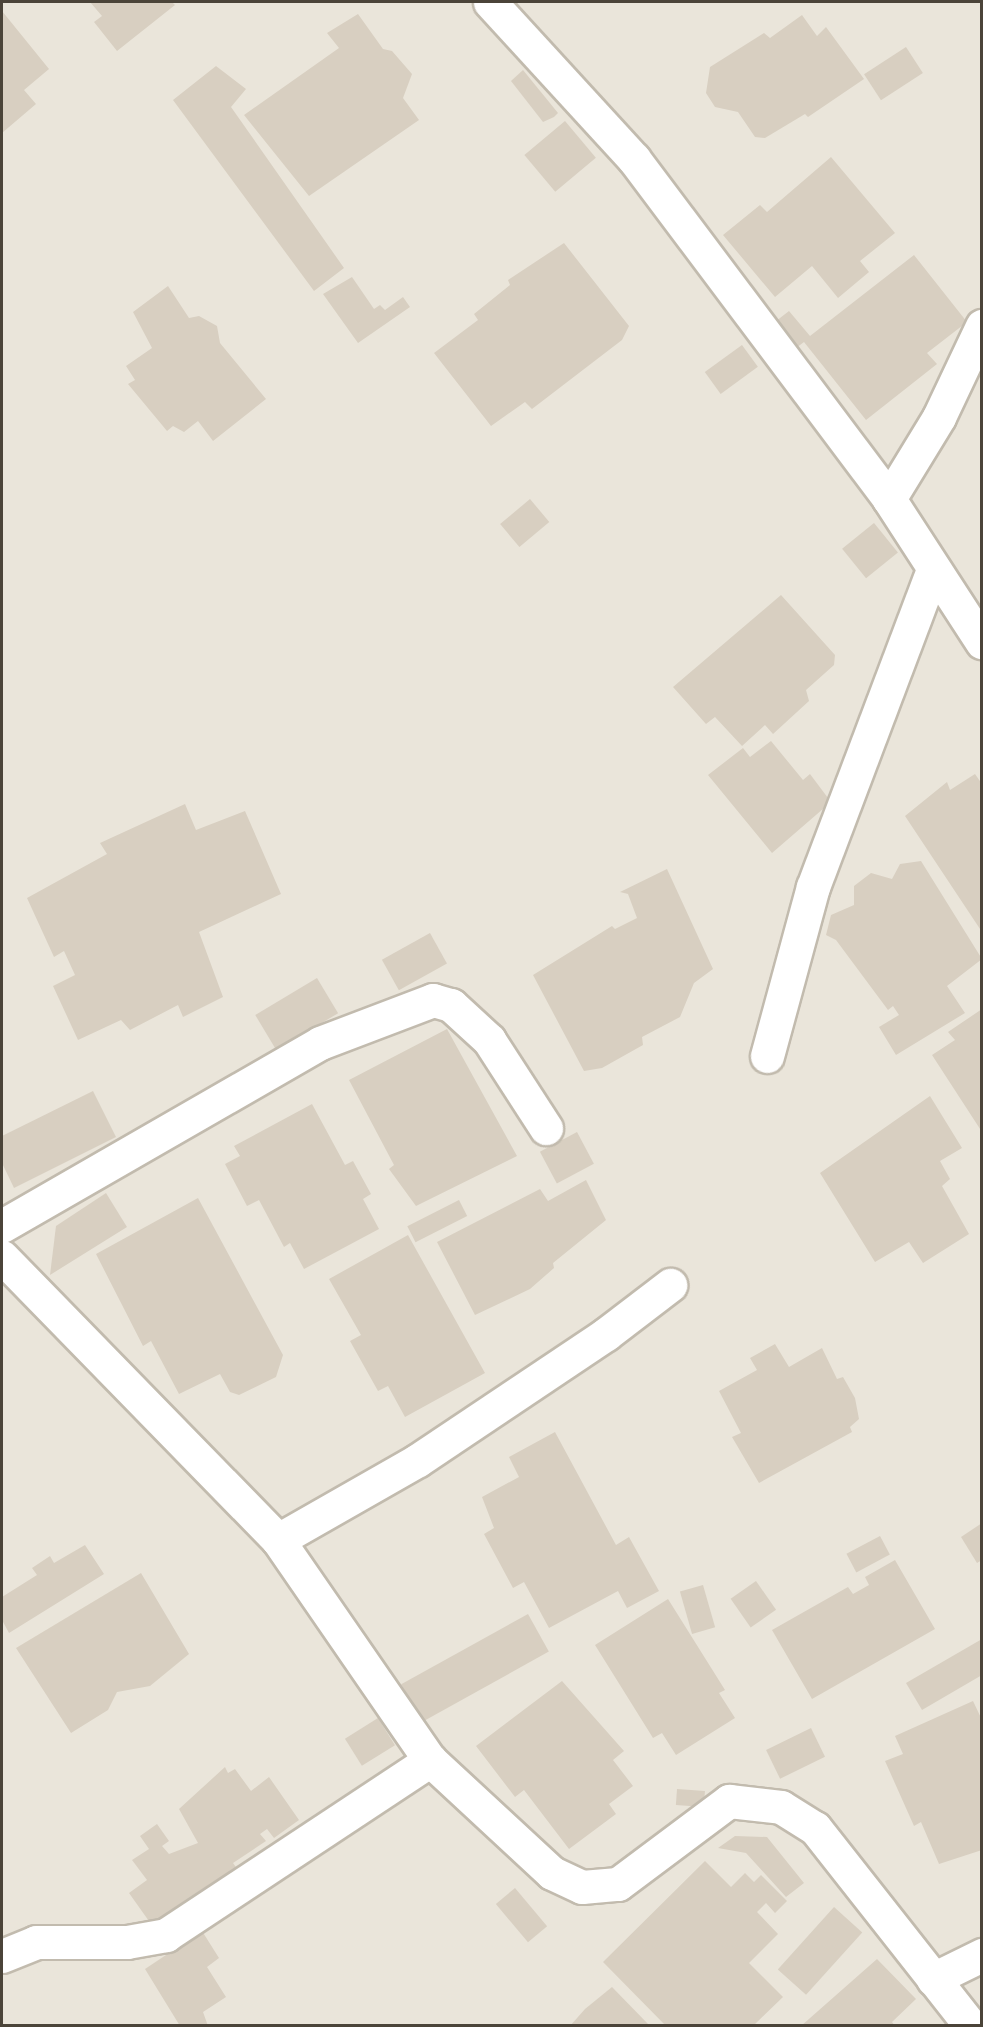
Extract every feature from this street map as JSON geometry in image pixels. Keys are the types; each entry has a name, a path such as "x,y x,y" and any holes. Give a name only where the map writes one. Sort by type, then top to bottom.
{"street":[{"path":"490,2 634,159 889,499 981,642"},
{"path":"889,499 939,417 981,326"},
{"path":"767,1056 813,887 933,569"},
{"path":"2,1226 320,1043 433,1000 452,1005 489,1040 546,1128"},
{"path":"2,1257 278,1540 430,1760 552,1873 582,1887 618,1884 729,1801 782,1807 815,1828 971,2025"},
{"path":"278,1540 418,1460 606,1334 670,1285"},
{"path":"2,1956 36,1942 127,1942 166,1935 430,1760"},
{"path":"933,1979 981,1955"}],"shaded area":[{"path":"2,2 981,2 981,2025 2,2025"}],"building":[{"path":"90,2 172,2 175,5 117,51 94,22 102,16"},
{"path":"2,11 49,69 24,90 36,104 2,133"},
{"path":"358,14 383,49 392,51 412,74 403,98 419,120 309,196 244,115 339,48 327,33"},
{"path":"802,15 817,36 826,27 864,79 808,117 805,114 765,138 755,137 738,112 715,107 706,93 710,67 764,33 770,38"},
{"path":"906,47 923,73 881,100 864,74"},
{"path":"216,66 246,89 231,107 344,268 314,291 173,100"},
{"path":"523,70 558,113 554,117 543,122 511,81"},
{"path":"565,121 596,158 555,192 524,155"},
{"path":"831,157 895,233 860,261 869,272 838,298 812,266 775,297 723,235 760,205 767,212"},
{"path":"564,243 629,326 622,340 532,409 525,402 491,426 434,353 478,320 474,314 510,285 508,280"},
{"path":"914,255 967,322 927,353 937,364 866,420 804,342 792,351 771,325 789,311 810,336"},
{"path":"352,277 374,309 380,305 385,310 403,297 410,307 358,343 323,294"},
{"path":"168,286 189,318 199,316 217,326 220,343 266,399 213,441 198,421 184,432 173,426 167,431 128,384 135,380 126,366 152,348 133,312"},
{"path":"742,345 758,367 721,394 705,372"},
{"path":"530,499 549,522 519,547 500,524"},
{"path":"874,523 898,553 866,578 842,549"},
{"path":"781,595 835,655 834,665 806,690 809,701 773,734 765,725 742,746 715,717 706,724 673,687"},
{"path":"771,741 803,780 810,774 831,802 772,853 708,775 743,748 750,757"},
{"path":"975,774 982,784 982,932 905,816 947,782 950,790"},
{"path":"185,804 196,830 245,811 281,894 199,932 223,997 183,1017 178,1005 130,1030 121,1020 78,1040 53,986 75,975 64,951 54,957 27,898 107,854 100,843"},
{"path":"921,861 982,959 947,986 965,1013 896,1055 879,1027 899,1015 893,1006 888,1010 836,940 826,935 831,915 854,905 854,886 871,873 892,879 900,864"},
{"path":"667,869 713,969 694,983 680,1017 642,1037 643,1045 602,1068 584,1071 533,975 612,926 615,929 637,918 628,894 620,892"},
{"path":"430,933 447,964 399,990 382,960"},
{"path":"317,978 338,1013 276,1050 255,1015"},
{"path":"982,1009 982,1132 932,1055 955,1040 948,1032"},
{"path":"447,1029 517,1156 416,1206 389,1169 394,1165 349,1080"},
{"path":"93,1091 116,1137 14,1188 2,1163 2,1136"},
{"path":"930,1096 962,1148 940,1161 950,1179 942,1186 969,1234 923,1263 909,1242 875,1262 820,1173"},
{"path":"312,1104 345,1165 353,1161 371,1194 363,1199 379,1229 304,1269 290,1243 284,1247 259,1200 247,1206 225,1164 240,1156 234,1146"},
{"path":"577,1132 594,1164 557,1184 540,1152"},
{"path":"586,1180 606,1220 553,1263 554,1268 530,1289 475,1315 437,1242 540,1189 548,1201"},
{"path":"106,1193 127,1227 50,1275 56,1226"},
{"path":"198,1198 283,1355 276,1377 239,1395 230,1392 220,1374 179,1394 151,1341 143,1346 96,1254"},
{"path":"459,1200 467,1216 415,1242 407,1226"},
{"path":"408,1235 485,1373 405,1417 388,1386 378,1391 350,1341 361,1335 329,1279"},
{"path":"775,1344 789,1367 822,1348 837,1379 843,1377 855,1398 859,1419 850,1427 852,1432 759,1483 732,1437 741,1433 719,1391 757,1370 750,1358"},
{"path":"555,1432 616,1545 629,1537 659,1591 627,1608 618,1591 549,1628 524,1582 513,1588 484,1534 494,1528 482,1497 519,1477 509,1457"},
{"path":"982,1523 982,1560 977,1563 961,1537"},
{"path":"880,1536 890,1555 856,1572 846,1554"},
{"path":"85,1545 104,1574 9,1633 2,1620 2,1597 37,1575 32,1568 50,1556 54,1563"},
{"path":"895,1560 935,1629 812,1699 772,1630 848,1587 853,1594 869,1585 865,1577"},
{"path":"141,1573 189,1654 150,1686 117,1692 108,1710 71,1733 16,1648"},
{"path":"756,1581 776,1610 751,1627 731,1599"},
{"path":"703,1585 715,1627 692,1634 680,1592"},
{"path":"668,1599 725,1690 719,1693 735,1718 676,1755 662,1733 653,1738 595,1645"},
{"path":"528,1614 549,1652 422,1722 401,1684"},
{"path":"982,1639 982,1675 922,1710 906,1683"},
{"path":"562,1681 624,1751 613,1760 633,1786 609,1804 616,1814 569,1849 524,1790 515,1797 476,1746"},
{"path":"973,1701 982,1720 982,1850 939,1864 921,1822 914,1826 885,1761 903,1754 895,1736"},
{"path":"378,1718 395,1745 362,1766 345,1739"},
{"path":"811,1728 825,1757 780,1779 766,1750"},
{"path":"225,1767 228,1773 235,1769 251,1791 269,1777 299,1820 274,1838 267,1829 260,1834 266,1841 233,1863 238,1870 151,1924 129,1893 147,1880 132,1860 149,1849 140,1836 157,1824 169,1841 162,1846 169,1854 198,1843 179,1809"},
{"path":"677,1789 705,1791 704,1807 676,1805"},
{"path":"735,1836 767,1837 804,1883 786,1897 746,1853 718,1848"},
{"path":"705,1861 731,1887 745,1873 754,1882 761,1875 787,1901 775,1913 766,1903 757,1912 778,1934 749,1963 783,1997 753,2026 666,2026 603,1962"},
{"path":"515,1888 547,1926 528,1942 496,1904"},
{"path":"834,1907 862,1932 806,1995 778,1969"},
{"path":"202,1931 219,1958 207,1967 226,1997 203,2012 208,2026 180,2026 145,1969"},
{"path":"877,1959 916,1999 892,2022 895,2026 801,2026"},
{"path":"612,1987 650,2026 570,2026 585,2009"}]}
